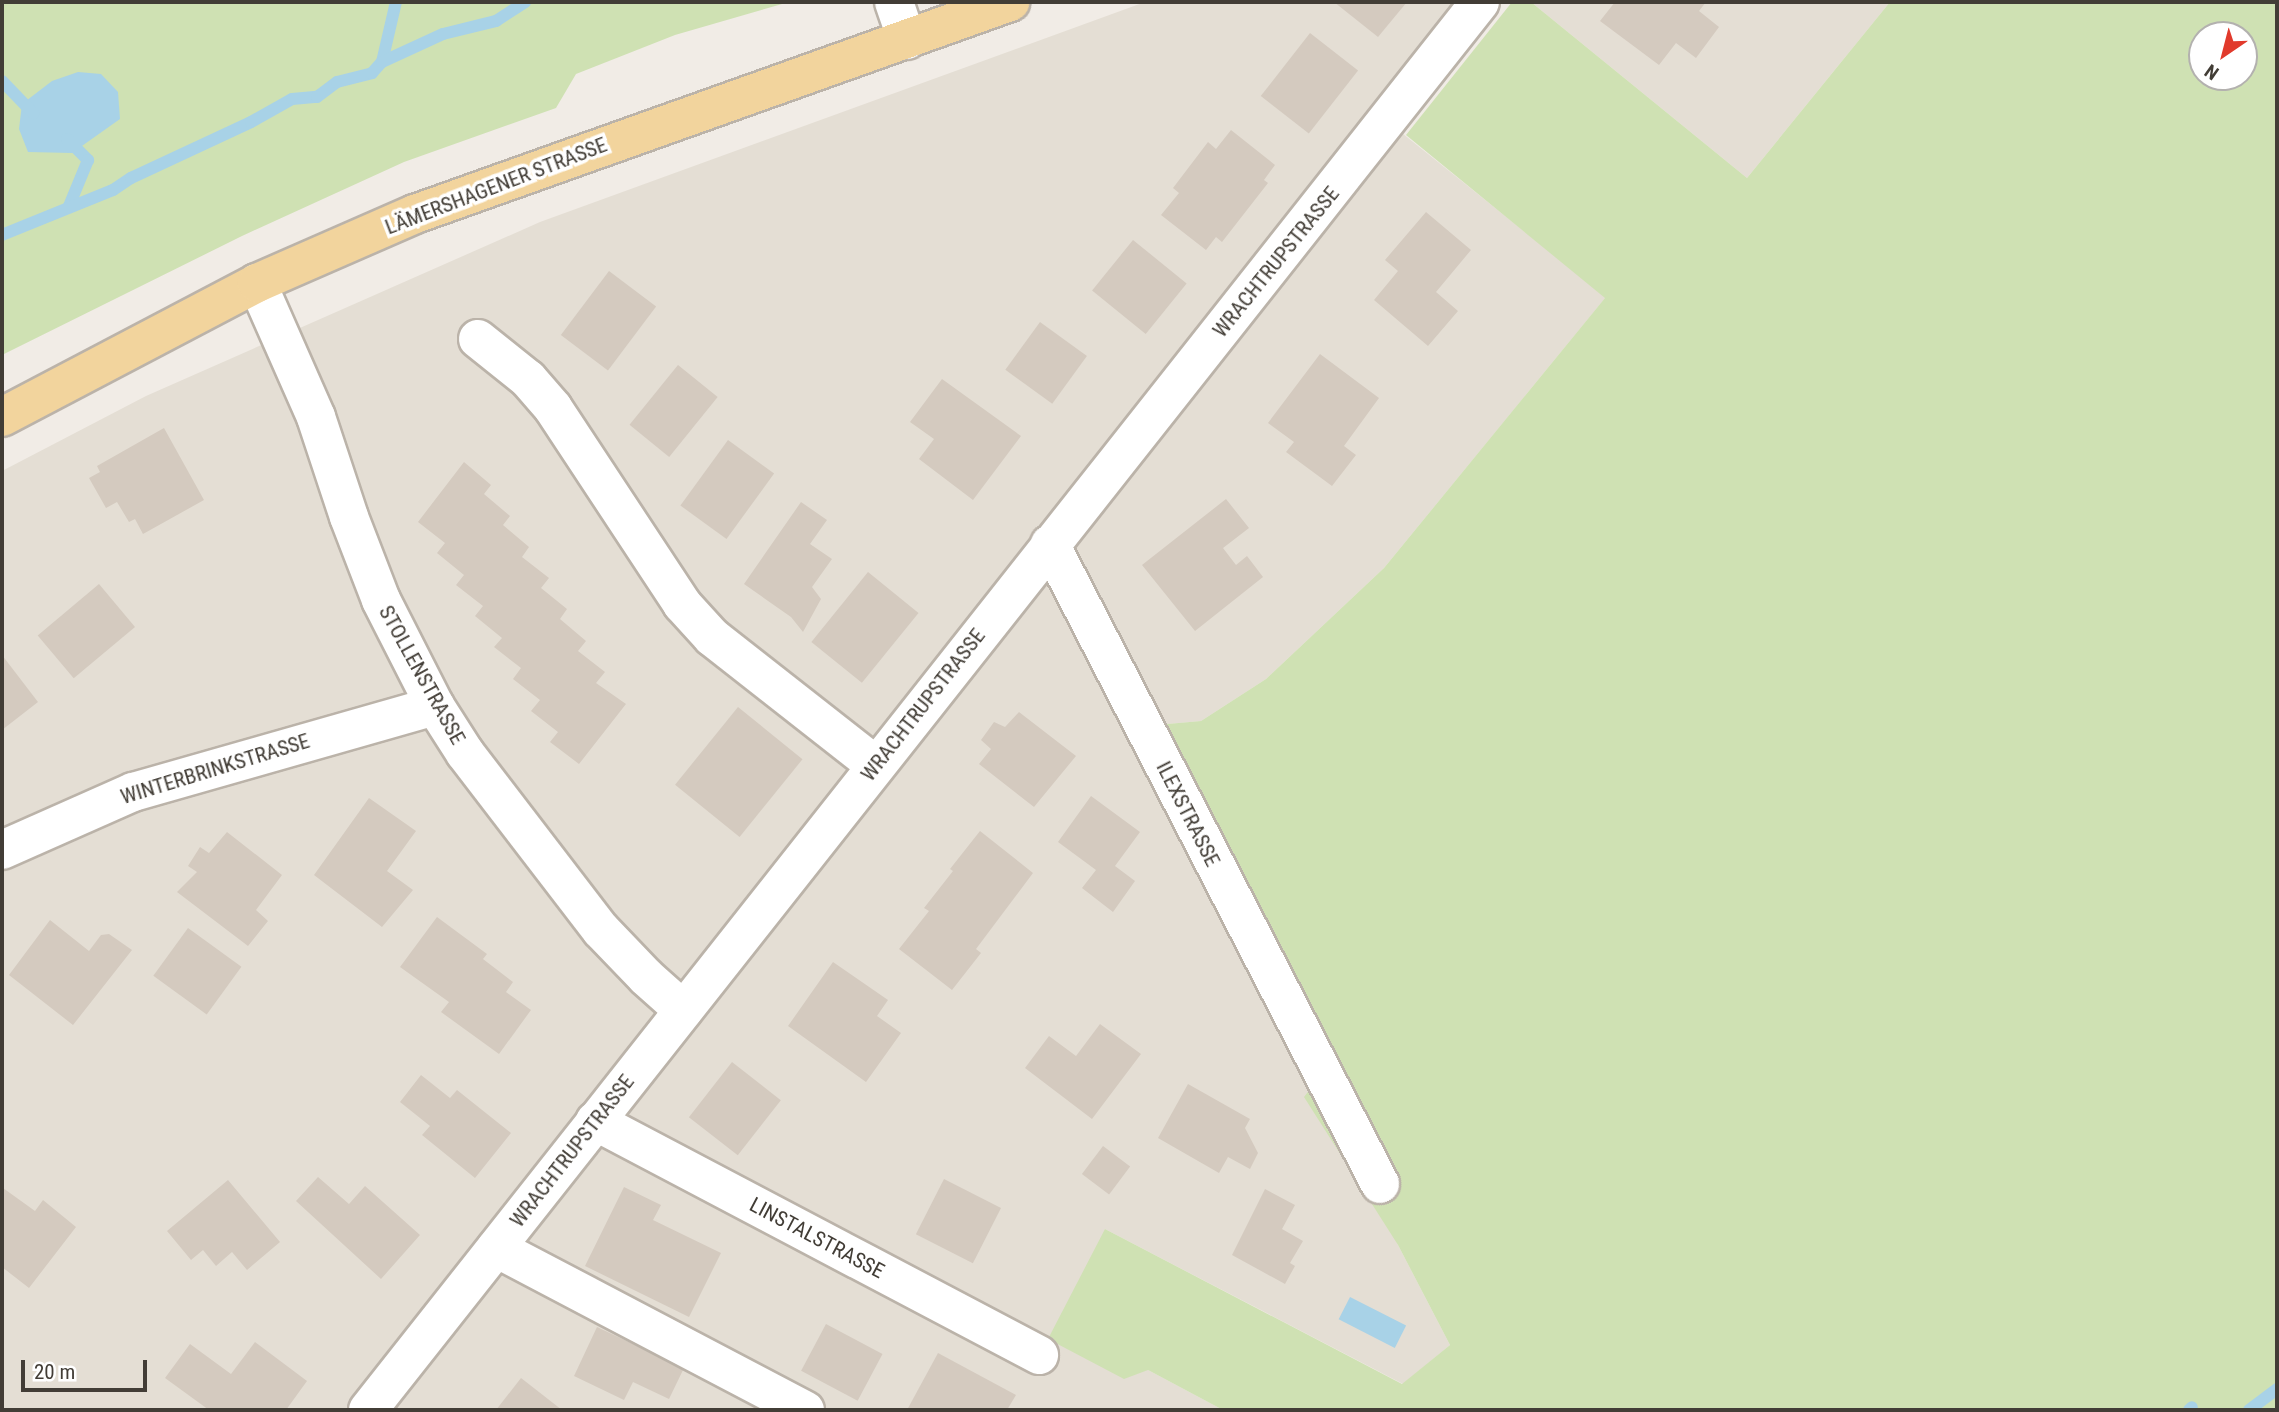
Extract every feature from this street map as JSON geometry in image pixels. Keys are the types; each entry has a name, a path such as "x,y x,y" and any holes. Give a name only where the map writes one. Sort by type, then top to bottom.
{"main road":[{"name":"LÄMERSHAGENER STRASSE","path":"2,417 257,282 415,214 1010,2"}],"street":[{"path":"894,2 907,40"},
{"name":"WRACHTRUPSTRASSE","path":"368,1410 1480,2"},
{"name":"STOLLENSTRASSE","path":"257,282 316,417 380,600 435,706 465,753 601,930 646,978 683,1010"},
{"path":"478,339 528,380 553,408 682,604 705,629 875,765"},
{"name":"ILEXSTRASSE","path":"1050,544 1380,1184"},
{"name":"WINTERBRINKSTRASSE","path":"2,850 133,792 435,706"},
{"name":"LINSTALSTRASSE","path":"595,1121 1039,1355"},
{"path":"496,1248 805,1410"}],"shaded area":[{"path":"1145,2 1465,2 1377,113 1606,297 1384,568 1266,679 1201,721 1156,725 1398,1245 1450,1345 1403,1384 1105,1229 1148,1370 1223,1410 2,1410 2,471 146,396 540,222"},
{"path":"1531,2 1890,2 1747,178"}],"green space":[{"path":"7,2 789,2 675,35 576,74 556,108 404,162 242,236 2,355 2,6"},
{"path":"1512,2 1531,2 1747,178 1890,2 2277,2 2277,1410 1223,1410 1148,1370 1124,1379 1048,1339 1105,1229 1402,1384 1450,1345 1398,1245 1304,1097 1314,1084 1156,725 1201,721 1266,679 1384,568 1605,298 1406,135"}],"water":[{"path":"78,72 101,74 118,92 120,119 72,153 28,152 19,129 22,104 52,81"},
{"path":"1350,1297 1406,1326 1395,1348 1339,1319"}],"building":[{"path":"1334,2 1407,2 1378,37"},
{"path":"1615,2 1706,2 1699,11 1719,27 1696,58 1676,43 1659,65 1600,21"},
{"path":"1310,33 1358,71 1309,134 1261,96"},
{"path":"1231,130 1275,165 1264,180 1268,183 1222,242 1216,237 1206,250 1161,215 1179,193 1173,188 1208,142 1216,149"},
{"path":"1426,212 1471,250 1436,292 1458,311 1428,346 1374,300 1398,271 1385,260"},
{"path":"1133,240 1187,283 1146,334 1092,291"},
{"path":"609,271 656,307 608,370 561,335"},
{"path":"1040,322 1087,356 1052,404 1005,370"},
{"path":"1320,354 1379,398 1344,446 1356,455 1332,486 1286,452 1294,442 1268,423"},
{"path":"678,365 718,397 669,457 630,425"},
{"path":"942,379 1021,436 973,500 919,459 934,439 910,422"},
{"path":"164,428 204,500 143,534 135,519 129,522 117,502 106,508 89,478 100,472 97,466"},
{"path":"728,440 774,474 727,539 680,506"},
{"path":"464,462 491,485 484,494 510,516 503,525 529,547 522,557 549,578 541,588 567,609 560,619 586,641 578,651 605,672 596,683 626,704 579,764 550,742 558,732 531,711 540,700 513,679 521,668 494,647 502,638 475,616 483,606 456,585 464,575 437,553 445,543 418,522"},
{"path":"1226,499 1249,528 1223,548 1236,565 1247,556 1263,577 1195,631 1142,565"},
{"path":"801,502 827,520 810,544 832,559 812,587 821,599 803,632 791,617 744,584"},
{"path":"868,572 919,613 862,683 811,642"},
{"path":"99,584 135,627 74,678 38,635"},
{"path":"2,655 38,702 2,730"},
{"path":"738,707 803,759 740,837 675,785"},
{"path":"1019,712 1076,756 1034,807 979,764 991,749 981,740 994,722 1005,727"},
{"path":"1091,796 1140,832 1115,866 1135,881 1113,912 1082,888 1096,870 1058,842"},
{"path":"369,798 416,831 387,871 413,890 382,927 314,875"},
{"path":"980,831 1033,873 976,949 981,953 952,990 899,949 929,911 924,908 953,871 950,869"},
{"path":"227,832 282,875 256,910 268,921 248,946 177,892 197,872 188,866 200,847 209,853"},
{"path":"437,917 487,954 483,959 513,982 506,992 531,1010 499,1054 441,1012 449,1002 400,967"},
{"path":"50,920 89,951 101,935 109,934 132,950 73,1025 9,975"},
{"path":"188,928 241,967 207,1015 153,976"},
{"path":"833,962 888,1000 877,1016 901,1033 866,1082 788,1026"},
{"path":"1100,1024 1141,1054 1092,1119 1025,1068 1049,1036 1076,1056"},
{"path":"732,1062 781,1100 738,1155 689,1117"},
{"path":"421,1075 450,1098 457,1090 511,1133 475,1178 422,1135 430,1126 400,1102"},
{"path":"1188,1084 1250,1119 1245,1128 1258,1153 1250,1169 1228,1157 1219,1173 1158,1138"},
{"path":"1103,1146 1130,1166 1109,1194 1082,1174"},
{"path":"318,1177 349,1204 365,1186 420,1235 381,1279 296,1201"},
{"path":"944,1179 1001,1208 973,1263 916,1234"},
{"path":"228,1180 280,1242 247,1270 232,1252 216,1266 203,1250 191,1260 167,1231"},
{"path":"624,1187 661,1205 653,1220 721,1253 689,1317 585,1266"},
{"path":"3,1188 35,1211 43,1200 76,1227 29,1288 2,1267"},
{"path":"1265,1189 1295,1205 1282,1229 1303,1241 1290,1263 1295,1266 1285,1284 1232,1255"},
{"path":"826,1324 883,1354 858,1401 801,1371"},
{"path":"597,1327 684,1368 669,1399 633,1382 624,1400 574,1376"},
{"path":"255,1342 307,1381 286,1410 209,1410 165,1378 190,1344 231,1374"},
{"path":"938,1353 1016,1395 1007,1410 907,1410"},
{"path":"521,1378 562,1410 496,1410"}],"waterway":[{"path":"382,62 396,2"},
{"path":"2,235 113,190 131,178 251,122 292,99 317,97 337,82 372,73 382,62 443,34 496,21 525,2"},
{"path":"2,81 33,113"},
{"path":"67,139 88,160 69,206"},
{"path":"2249,1410 2277,1389"},
{"path":"2189,1410 2192,1407"}]}
